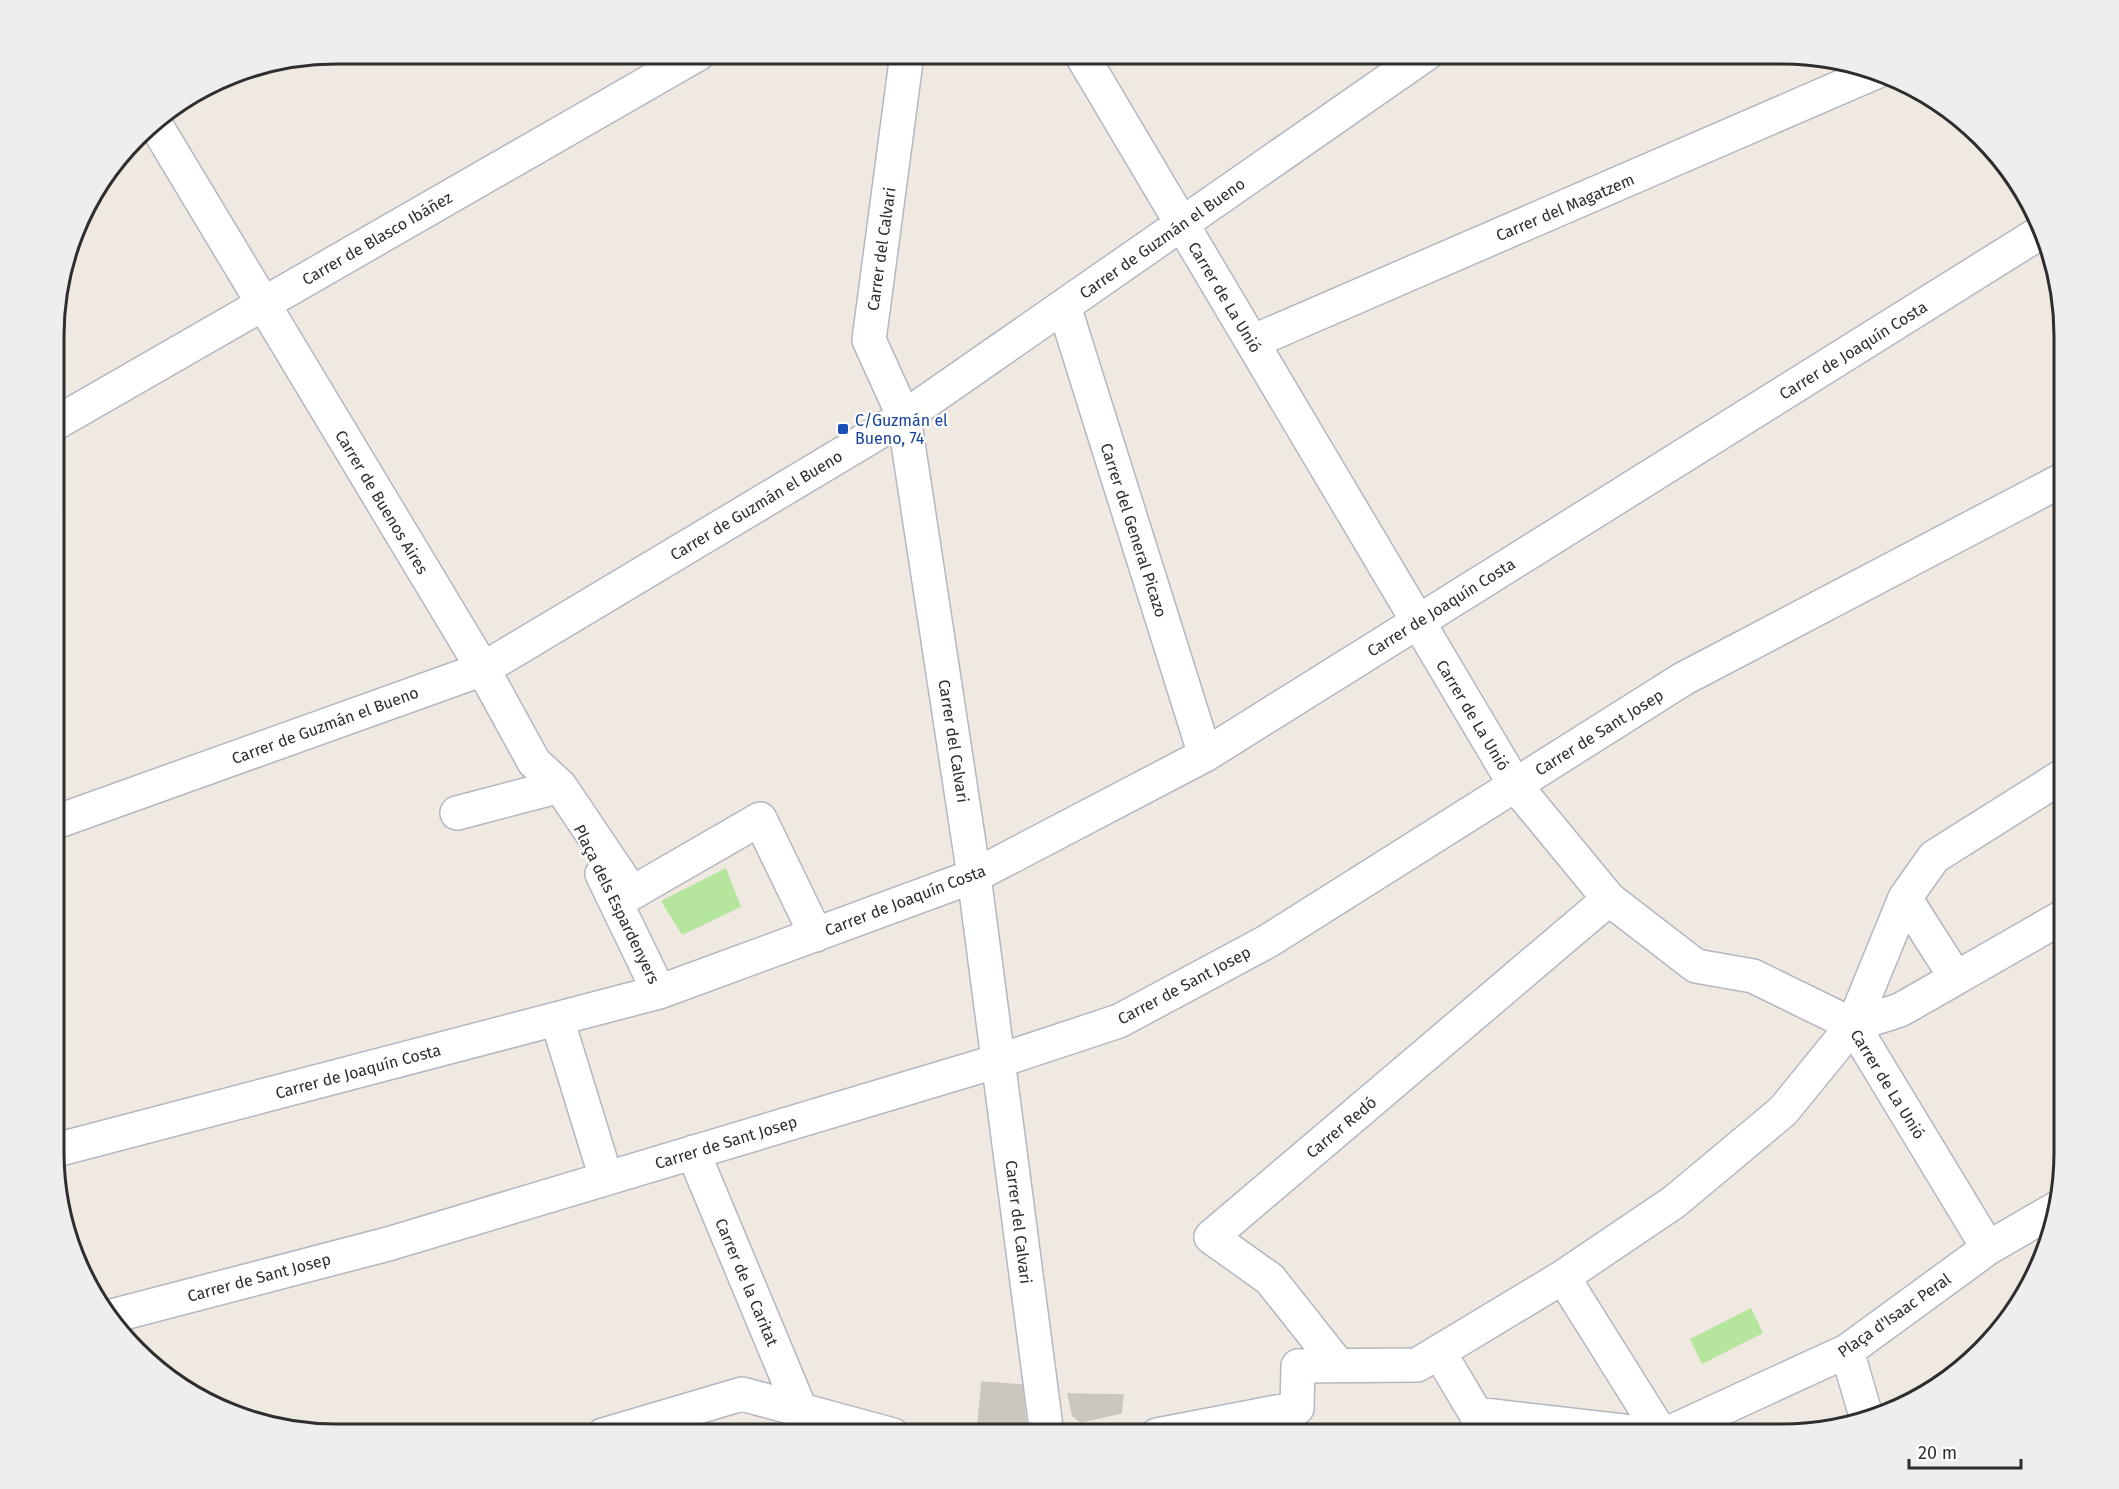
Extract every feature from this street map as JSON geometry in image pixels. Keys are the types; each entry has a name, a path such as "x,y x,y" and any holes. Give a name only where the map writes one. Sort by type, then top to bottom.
{"street":[{"name":"Carrer de Blasco Ibáñez","path":"64,418 681,64"},
{"name":"Carrer del Calvari","path":"906,64 869,340 904,417 974,876 1046,1424"},
{"name":"Carrer de La Unió","path":"1087,64 1515,785 1609,899 1696,966 1753,976 1853,1025 1988,1248"},
{"name":"Carrer de Guzmán el Bueno","path":"64,819 483,669 904,417 1412,64"},
{"name":"Carrer del Magatzem","path":"1252,342 1864,77"},
{"name":"Carrer de Buenos Aires","path":"159,130 483,669 534,762 560,786"},
{"name":"Carrer de Joaquín Costa","path":"816,935 974,876 1205,755 2035,236"},
{"name":"Carrer del General Picazo","path":"1064,306 1205,755"},
{"name":"Carrer de Sant Josep","path":"118,1314 388,1244 998,1061 1119,1021 1268,941 1683,679 2054,483"},
{"path":"1277,1424 1299,1422 1298,1366 1417,1365 1563,1277 1674,1202 1783,1111 1853,1025 1905,898 1934,857 2054,781"},
{"path":"457,813 560,786"},
{"name":"Plaça dels Espardenyers","path":"560,786 632,893 760,819 816,935 659,992 560,786"},
{"path":"1905,898 1956,978"},
{"name":"Carrer Redó","path":"1338,1365 1270,1279 1212,1238 1609,899"},
{"path":"1853,1025 1900,1010 2054,922"},
{"name":"Carrer de Joaquín Costa","path":"64,1148 659,992"},
{"path":"557,1019 606,1178"},
{"name":"Carrer de la Caritat","path":"693,1152 801,1411"},
{"name":"Plaça d'Isaac Peral","path":"1687,1424 1847,1351 1988,1248 2047,1214"},
{"path":"1563,1277 1656,1424"},
{"path":"1847,1351 1865,1412"},
{"path":"1439,1352 1476,1414 1563,1424"},
{"path":"648,1424 742,1394 853,1424"}],"green space":[{"path":"726,868 741,907 682,935 661,901"},
{"path":"1751,1308 1763,1333 1702,1364 1690,1339"}],"building":[{"path":"982,1382 1022,1385 1026,1424 978,1424"},
{"path":"1068,1394 1123,1395 1121,1413 1081,1422 1073,1416"}],"place":[{"name":"C/Guzmán el Bueno, 74","path":"843,429"}]}
